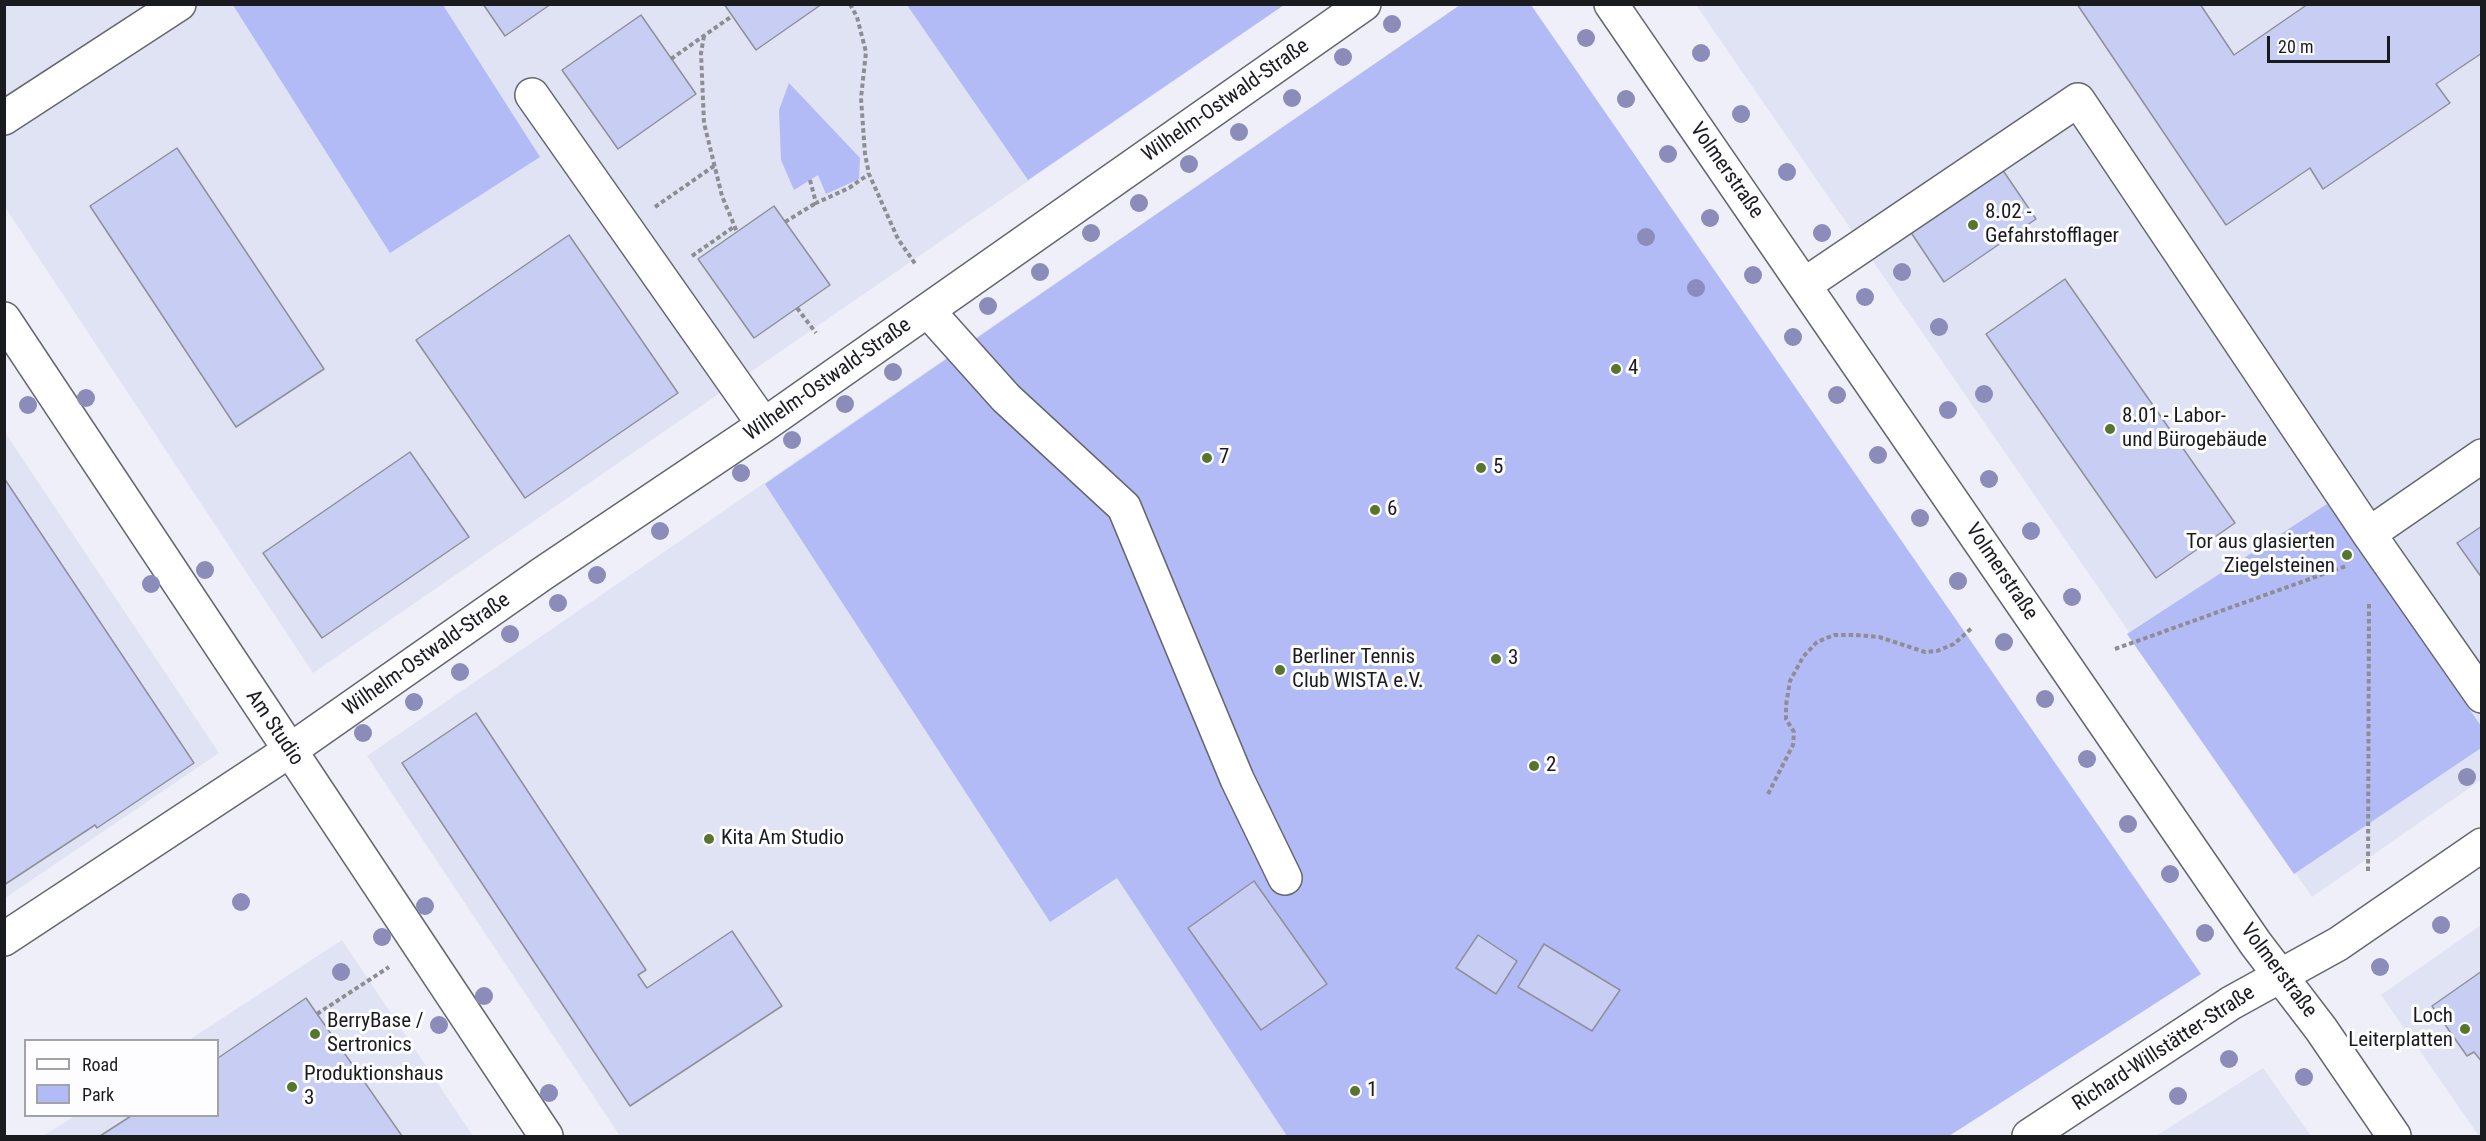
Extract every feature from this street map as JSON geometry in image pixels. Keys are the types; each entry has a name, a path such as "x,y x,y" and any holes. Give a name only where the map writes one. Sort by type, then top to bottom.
{"street":[{"path":"4,118 179,4"},
{"name":"Wilhelm-Ostwald-Straße","path":"4,939 289,751 542,574 764,425 1364,4"},
{"name":"Volmerstraße","path":"1611,4 2256,944 2321,1029 2394,1137"},
{"path":"532,95 764,425"},
{"path":"1804,285 2078,100 2369,534 2481,696"},
{"path":"928,311 1006,398 1124,507 1237,779 1286,878"},
{"name":"Am Studio","path":"4,319 546,1137"},
{"path":"2369,534 2481,456"},
{"name":"Richard-Willstätter-Straße","path":"2029,1137 2231,1003 2338,944 2481,845"}],"path":[{"path":"850,4 857,17 866,52 861,98 865,154 869,174 898,239 916,265"},
{"path":"671,59 732,16"},
{"path":"704,36 701,53 703,112 722,196 737,232"},
{"path":"657,206 714,166"},
{"path":"785,222 849,188 869,174"},
{"path":"810,180 816,204"},
{"path":"797,308 816,333"},
{"path":"2115,649 2319,576"},
{"path":"2368,871 2369,592"},
{"path":"1768,794 1793,745 1794,732 1786,719 1790,681 1803,657 1817,642 1834,635 1856,635 1879,637 1925,652 1937,651 1954,644 1973,627"},
{"path":"317,1014 420,947"}],"shaded area":[{"path":"4,5 1284,5 313,673 5,207"},
{"path":"1460,5 1531,5 2201,974 1949,1136 620,1136 367,756"},
{"path":"1696,5 2481,5 2481,780 2312,897"},
{"path":"4,431 219,753 5,898 4,898"},
{"path":"2481,925 2481,1136 2479,1136 2381,995"},
{"path":"342,940 473,1136 43,1136 73,1117 219,1117 219,1039 191,1039"},
{"path":"2263,1068 2311,1136 2156,1136"}],"green space":[{"path":"233,5 443,5 540,157 390,253"},
{"path":"907,5 1284,5 1028,180"},
{"name":"Berliner Tennis Club WISTA e.V.","path":"1460,5 1531,5 2201,974 1949,1136 1287,1136 1117,878 1050,922 765,484"},
{"path":"789,83 860,158 859,179 826,194 818,175 794,190 781,160 779,110"},
{"path":"2327,504 2481,726 2481,748 2294,874 2127,634"}],"building":[{"path":"483,4 551,4 505,36"},
{"path":"724,4 822,4 756,50"},
{"path":"2077,4 2200,4 2234,55 2308,4 2482,4 2482,53 2436,84 2450,103 2323,189 2310,168 2226,225"},
{"path":"641,15 696,94 618,149 562,70"},
{"path":"177,148 324,369 236,427 90,206"},
{"name":"8.02 - Gefahrstofflager","path":"2002,169 2036,219 1944,282 1910,231"},
{"path":"774,206 830,285 754,338 698,259"},
{"path":"569,235 678,393 525,498 416,340"},
{"name":"8.01 - Labor- und Bürogebäude","path":"2065,279 2235,523 2156,578 1986,334"},
{"path":"410,452 469,537 322,638 263,553"},
{"path":"4,478 194,763 97,828 95,825 4,885"},
{"path":"2482,526 2482,578 2457,543"},
{"path":"476,713 646,970 638,975 647,988 732,931 782,1006 630,1106 402,763"},
{"path":"1254,881 1327,984 1261,1030 1188,928"},
{"path":"1478,935 1517,961 1496,994 1456,968"},
{"path":"1544,944 1620,990 1592,1031 1518,987"},
{"name":"Loch Leiterplatten","path":"2482,971 2482,1062 2474,1052 2467,1056 2432,1006"},
{"name":"Produktionshaus 3","path":"306,998 402,1136 100,1136 129,1117 219,1117 219,1057"}],"place":[{"name":"8.02 - Gefahrstofflager","path":"1973,225"},
{"name":"4","path":"1616,369"},
{"name":"8.01 - Labor- und Bürogebäude","path":"2110,429"},
{"name":"7","path":"1207,458"},
{"name":"5","path":"1481,468"},
{"name":"6","path":"1375,510"},
{"name":"Tor aus glasierten Ziegelsteinen","path":"2347,555"},
{"name":"3","path":"1496,659"},
{"name":"Berliner Tennis Club WISTA e.V.","path":"1280,670"},
{"name":"2","path":"1534,766"},
{"name":"Kita Am Studio","path":"709,839"},
{"name":"Loch Leiterplatten","path":"2465,1029"},
{"name":"BerryBase / Sertronics","path":"315,1034"},
{"name":"Produktionshaus 3","path":"292,1087"},
{"name":"1","path":"1355,1091"}]}
